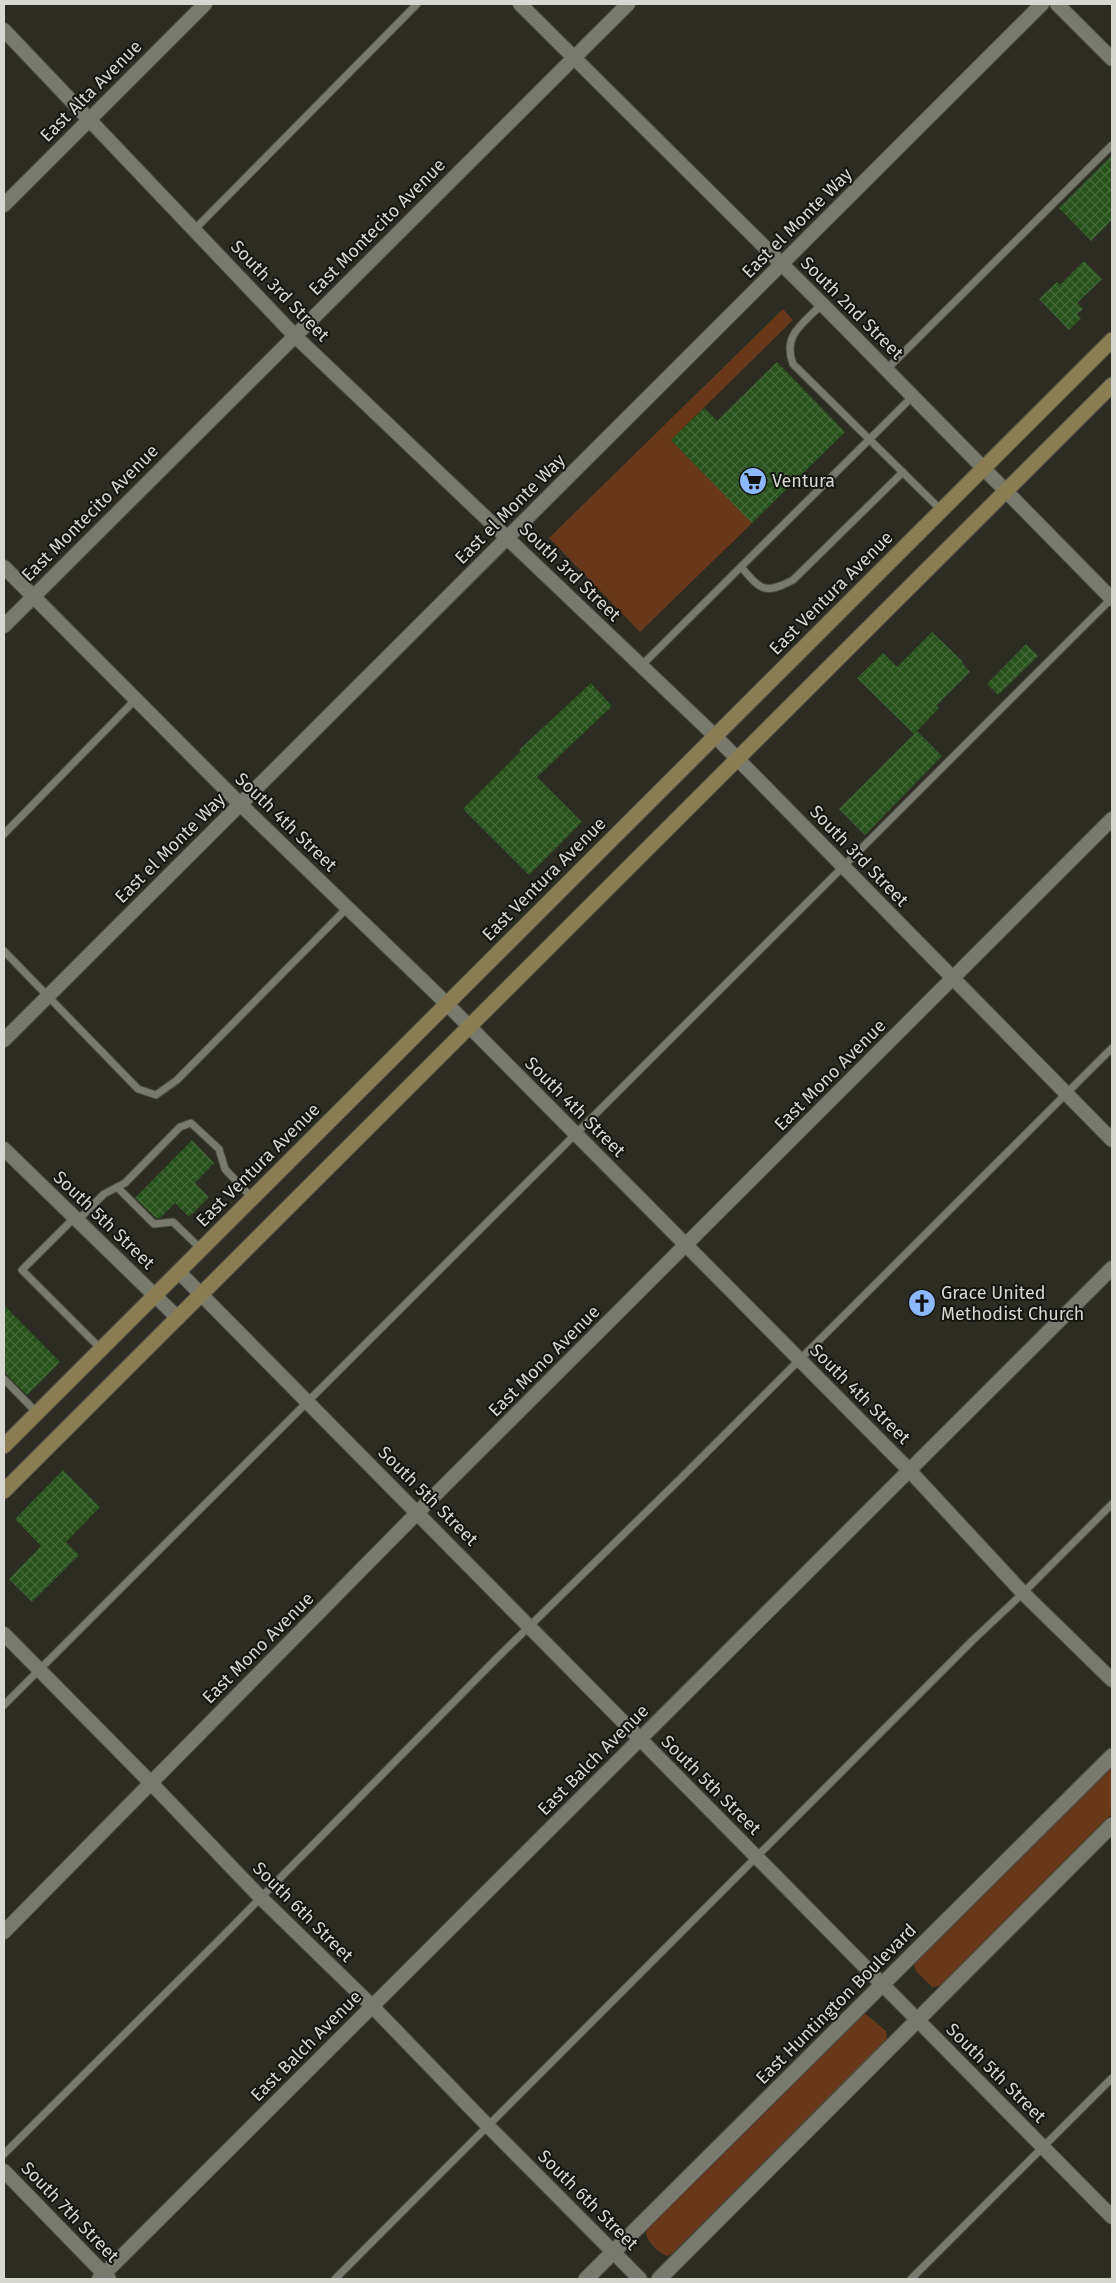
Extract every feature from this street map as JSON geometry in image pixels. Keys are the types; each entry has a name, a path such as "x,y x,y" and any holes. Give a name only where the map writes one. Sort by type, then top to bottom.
{"main road":[{"name":"East Ventura Avenue","path":"4,1445 1112,340"},
{"path":"4,1491 1007,492 1112,385"}],"street":[{"name":"East Alta Avenue","path":"4,205 205,4"},
{"name":"South 2nd Street","path":"520,4 822,304 1112,599"},
{"name":"East Montecito Avenue","path":"4,626 628,4"},
{"name":"East el Monte Way","path":"4,1040 1042,4"},
{"path":"1057,4 1112,59"},
{"name":"South 3rd Street","path":"4,30 295,336 714,735 1112,1140"},
{"name":"South 4th Street","path":"4,567 240,804 469,1026 909,1470 1023,1593 1112,1680"},
{"name":"East Mono Avenue","path":"4,1932 418,1512 1112,819"},
{"name":"South 5th Street","path":"4,1149 178,1318"},
{"name":"East Balch Avenue","path":"104,2277 372,2006 1112,1268"},
{"name":"South 5th Street","path":"179,1272 1112,2217"},
{"name":"South 6th Street","path":"4,1634 152,1783 261,1898 372,2006 640,2279"},
{"name":"East Huntington Boulevard","path":"586,2279 1112,1756"},
{"path":"659,2279 1112,1825"},
{"name":"South 7th Street","path":"4,2171 104,2277"}],"lane":[{"path":"194,230 417,4"},
{"path":"886,370 1112,145"},
{"path":"822,304 791,337 788,351 793,364 942,510"},
{"path":"641,666 871,440 913,396"},
{"path":"741,568 759,587 775,590 793,580 903,472"},
{"path":"4,1705 1112,599"},
{"path":"4,834 135,700"},
{"path":"4,951 138,1089 156,1095 177,1080 347,908"},
{"path":"4,2154 1112,1048"},
{"path":"102,1349 22,1270 104,1194 125,1183 180,1127 191,1123 219,1150 225,1169 252,1198"},
{"path":"117,1187 154,1224 173,1222 201,1250"},
{"path":"4,1379 37,1413"},
{"path":"334,2279 973,1640 1112,1504"},
{"path":"911,2279 1112,2078"}],"shaded area":[{"path":"783,309 793,320 671,440 752,523 640,632 549,538"},
{"path":"1112,1766 1112,1814 940,1986 932,1987 916,1971 914,1965 917,1961"},
{"path":"866,2014 886,2031 887,2039 672,2254 667,2256 657,2250 647,2236 648,2228 862,2015"}],"building":[{"path":"1112,155 1112,220 1091,241 1059,208"},
{"path":"1084,261 1102,279 1077,303 1083,309 1077,314 1081,318 1069,330 1039,299 1057,282 1060,285"},
{"name":"Ventura","path":"777,362 845,432 752,523 671,440 704,408 717,421"},
{"path":"932,632 963,662 970,672 936,706 939,708 914,734 857,678 883,653 897,667"},
{"path":"1026,644 1038,656 998,695 987,684"},
{"path":"591,683 612,706 537,777 582,822 529,875 463,809 521,751 519,750"},
{"path":"917,731 942,756 865,835 839,809"},
{"path":"192,1140 214,1163 195,1183 209,1197 189,1217 175,1203 160,1218 156,1218 135,1198"},
{"path":"4,1305 60,1362 27,1395 4,1372"},
{"path":"63,1470 100,1507 66,1542 79,1555 32,1602 9,1579 41,1546 15,1519"}],"place":[{"name":"Ventura","path":"753,481"},
{"name":"Grace United Methodist Church","path":"922,1303"}]}
